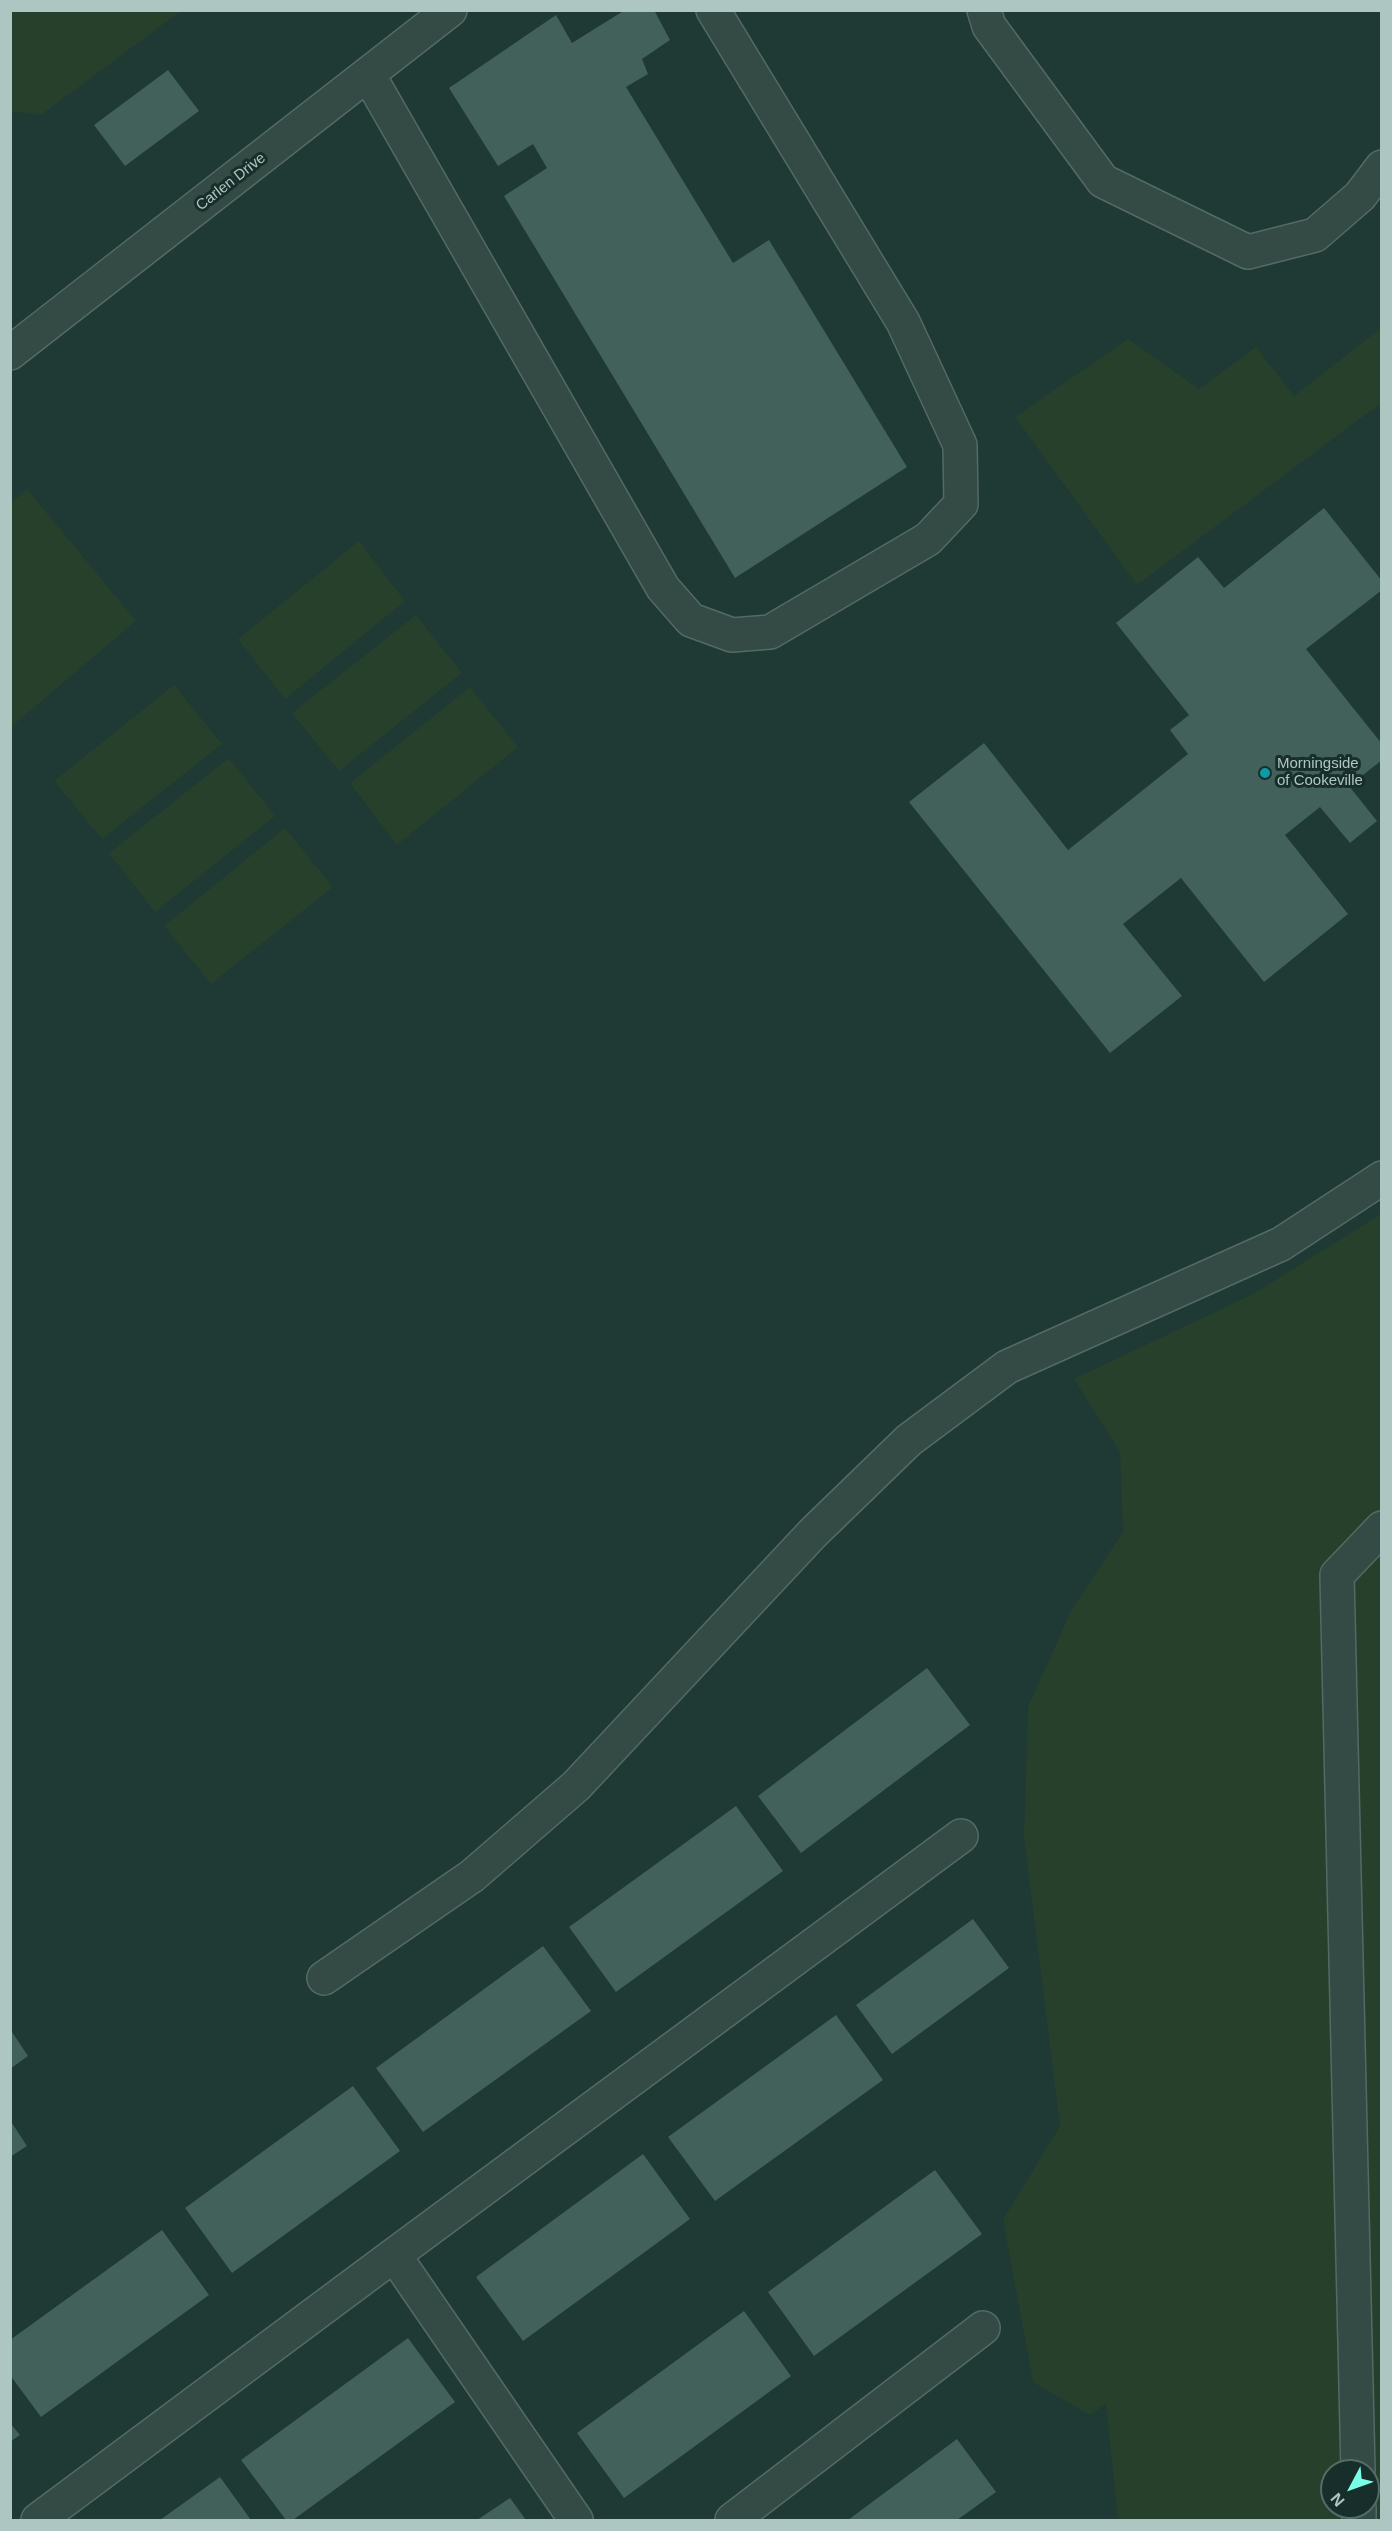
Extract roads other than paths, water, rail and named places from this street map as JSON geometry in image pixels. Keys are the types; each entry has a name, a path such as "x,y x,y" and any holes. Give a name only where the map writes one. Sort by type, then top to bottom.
{"street":[{"name":"Carlen Drive","path":"10,353 369,76 450,10"},
{"path":"369,76 663,588 691,620 732,635 770,632 928,539 961,504 960,445 903,322 713,10"},
{"path":"984,10 989,26 1103,181 1248,252 1315,235 1360,196 1382,167"},
{"path":"324,1978 472,1876 576,1786 813,1533 909,1440 1007,1367 1281,1244 1382,1178"},
{"path":"1358,2459 1336,1575 1382,1528"},
{"path":"38,2520 962,1836"},
{"path":"394,2255 576,2520"},
{"path":"732,2520 982,2328"}],"place":[{"name":"Morningside of Cookeville","path":"1265,773"}]}
